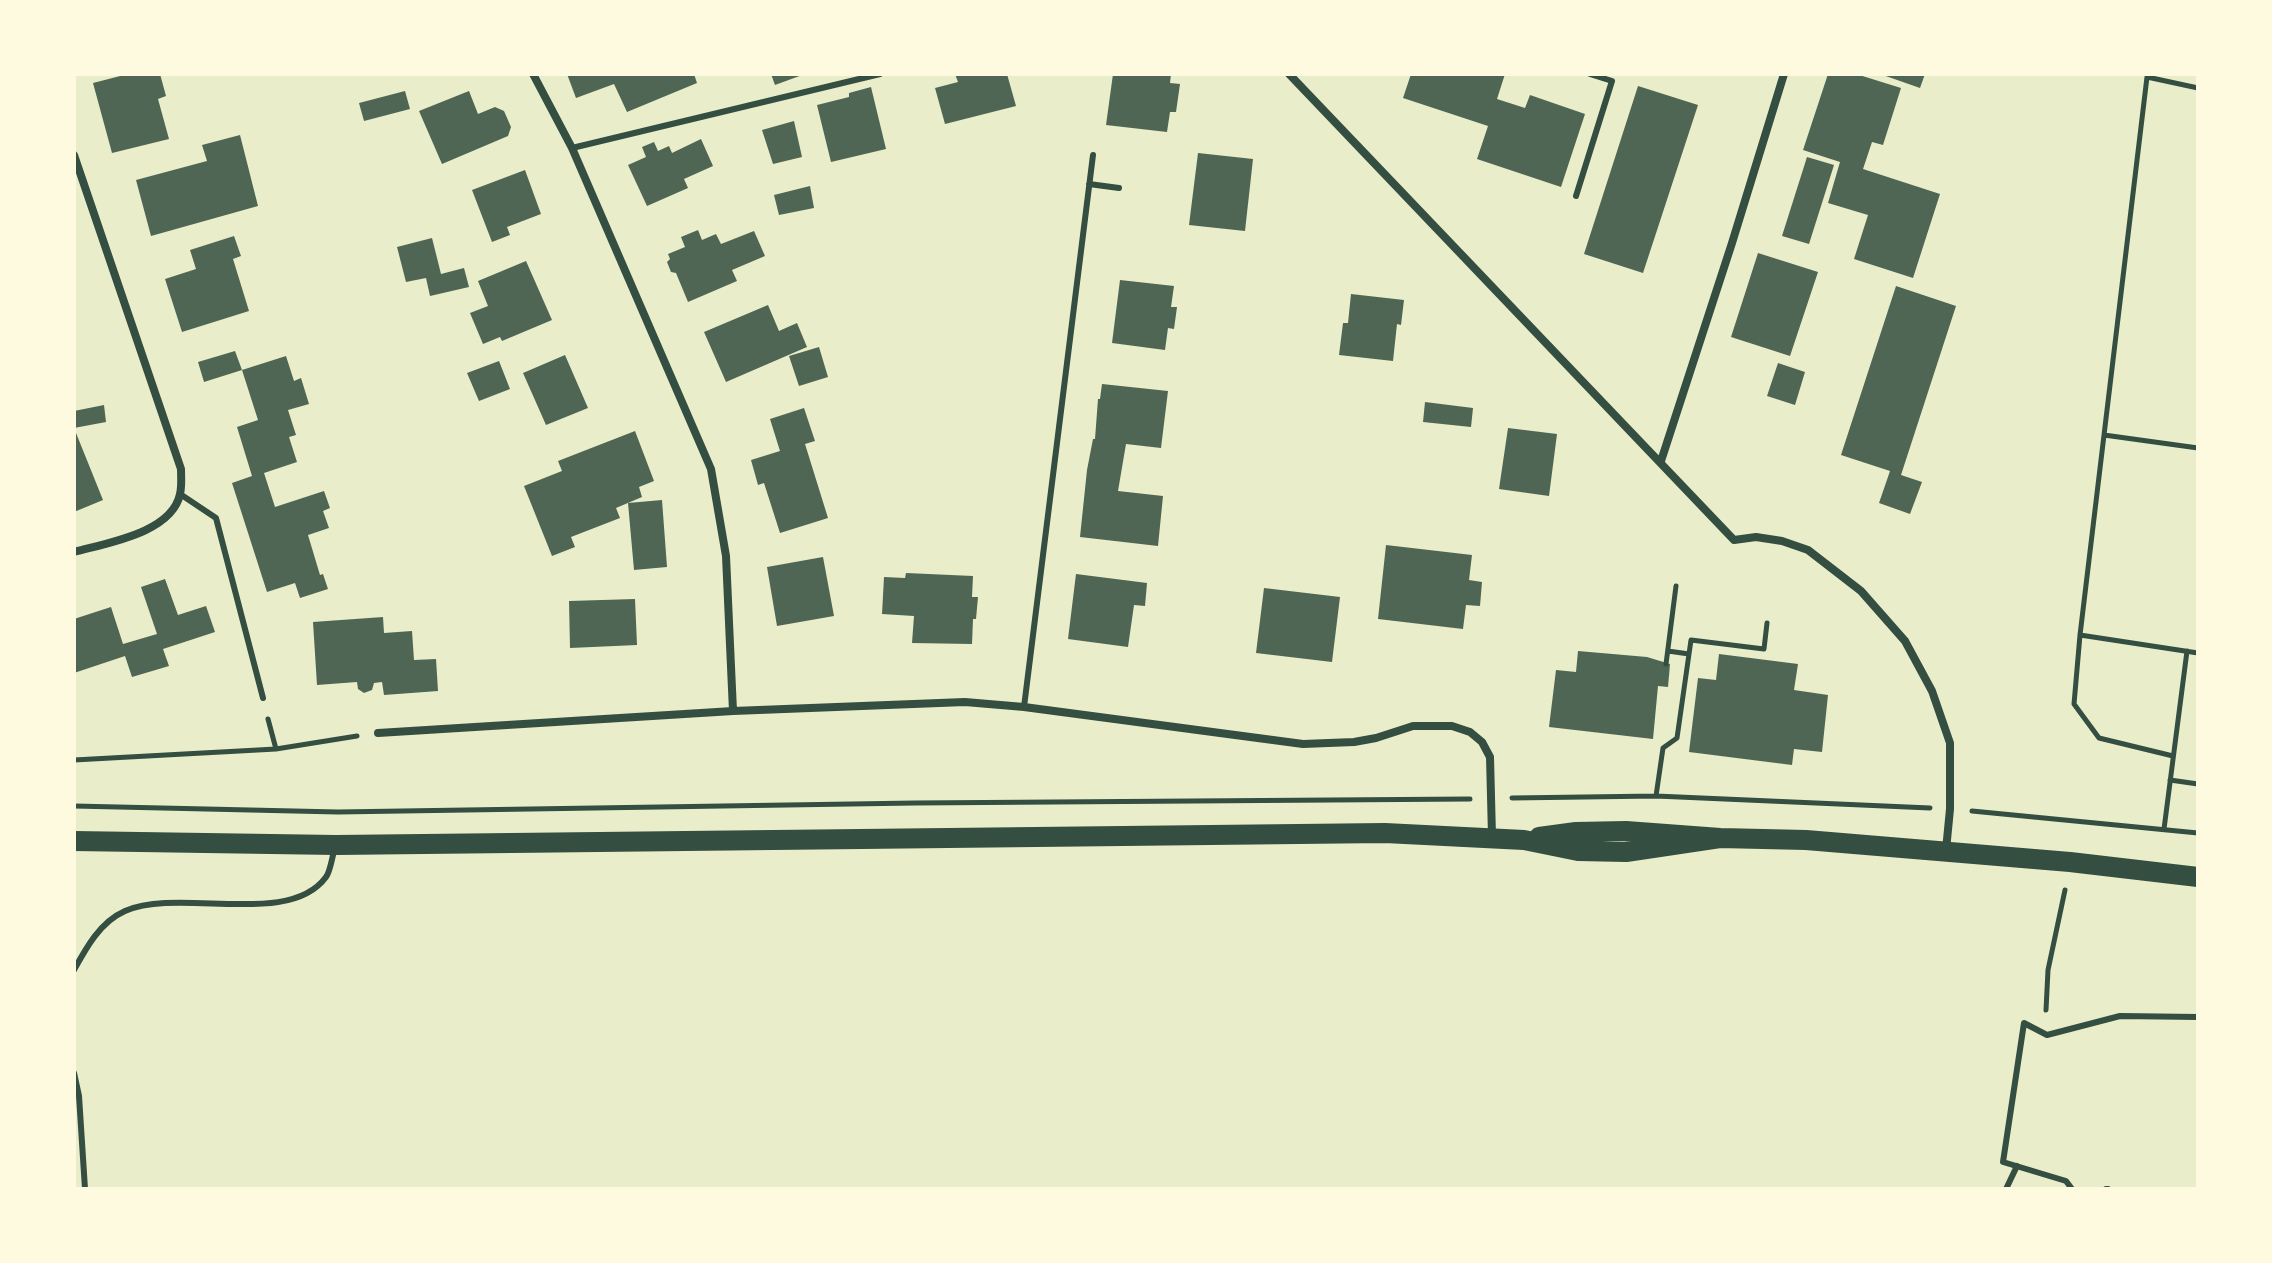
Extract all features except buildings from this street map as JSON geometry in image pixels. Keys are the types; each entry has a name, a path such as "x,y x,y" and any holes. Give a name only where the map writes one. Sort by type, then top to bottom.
{"main road":[{"path":"74,841 336,845 1385,833 1492,837 1578,851 1626,852 1720,838 1806,840 1946,850 2198,877"}],"street":[{"path":"533,74 572,148 711,469 726,556 733,711"},
{"path":"1289,74 1734,540 1756,537 1782,541 1808,550 1861,591 1905,641 1932,691 1950,743 1950,809 1946,850"},
{"path":"1661,461 1784,74"},
{"path":"74,155 181,469 180,494 175,508 151,529 74,552"},
{"path":"378,733 733,711 965,702 1303,744 1376,738 1413,726 1452,726 1470,732 1482,742 1490,757 1492,837"}],"lane":[{"path":"572,148 880,74"},
{"path":"1576,196 1612,81 1590,74"},
{"path":"1024,707 1093,155"},
{"path":"1089,184 1119,188"},
{"path":"180,494 216,518 263,698"},
{"path":"74,970 91,938 124,911 164,902 268,904 302,896 326,876 336,845"},
{"path":"2072,1189 2066,1181 2003,1162 2024,1023 2047,1035 2120,1016 2198,1017"},
{"path":"74,1073 79,1096 85,1189"},
{"path":"2006,1189 2017,1166"}],"path":[{"path":"2173,756 2099,738 2074,704 2147,77 2198,88"},
{"path":"2104,435 2198,448"},
{"path":"1666,664 1676,586"},
{"path":"1656,796 1663,748 1677,738 1691,640 1764,649 1767,623"},
{"path":"2080,635 2198,653"},
{"path":"1668,651 1689,654"},
{"path":"2164,829 2187,651"},
{"path":"263,698 276,749"},
{"path":"74,760 276,749 378,733"},
{"path":"2170,780 2198,784"},
{"path":"74,806 338,812 1656,796 1950,809 2198,833"},
{"path":"2047,1035 2045,992 2070,862"}]}
